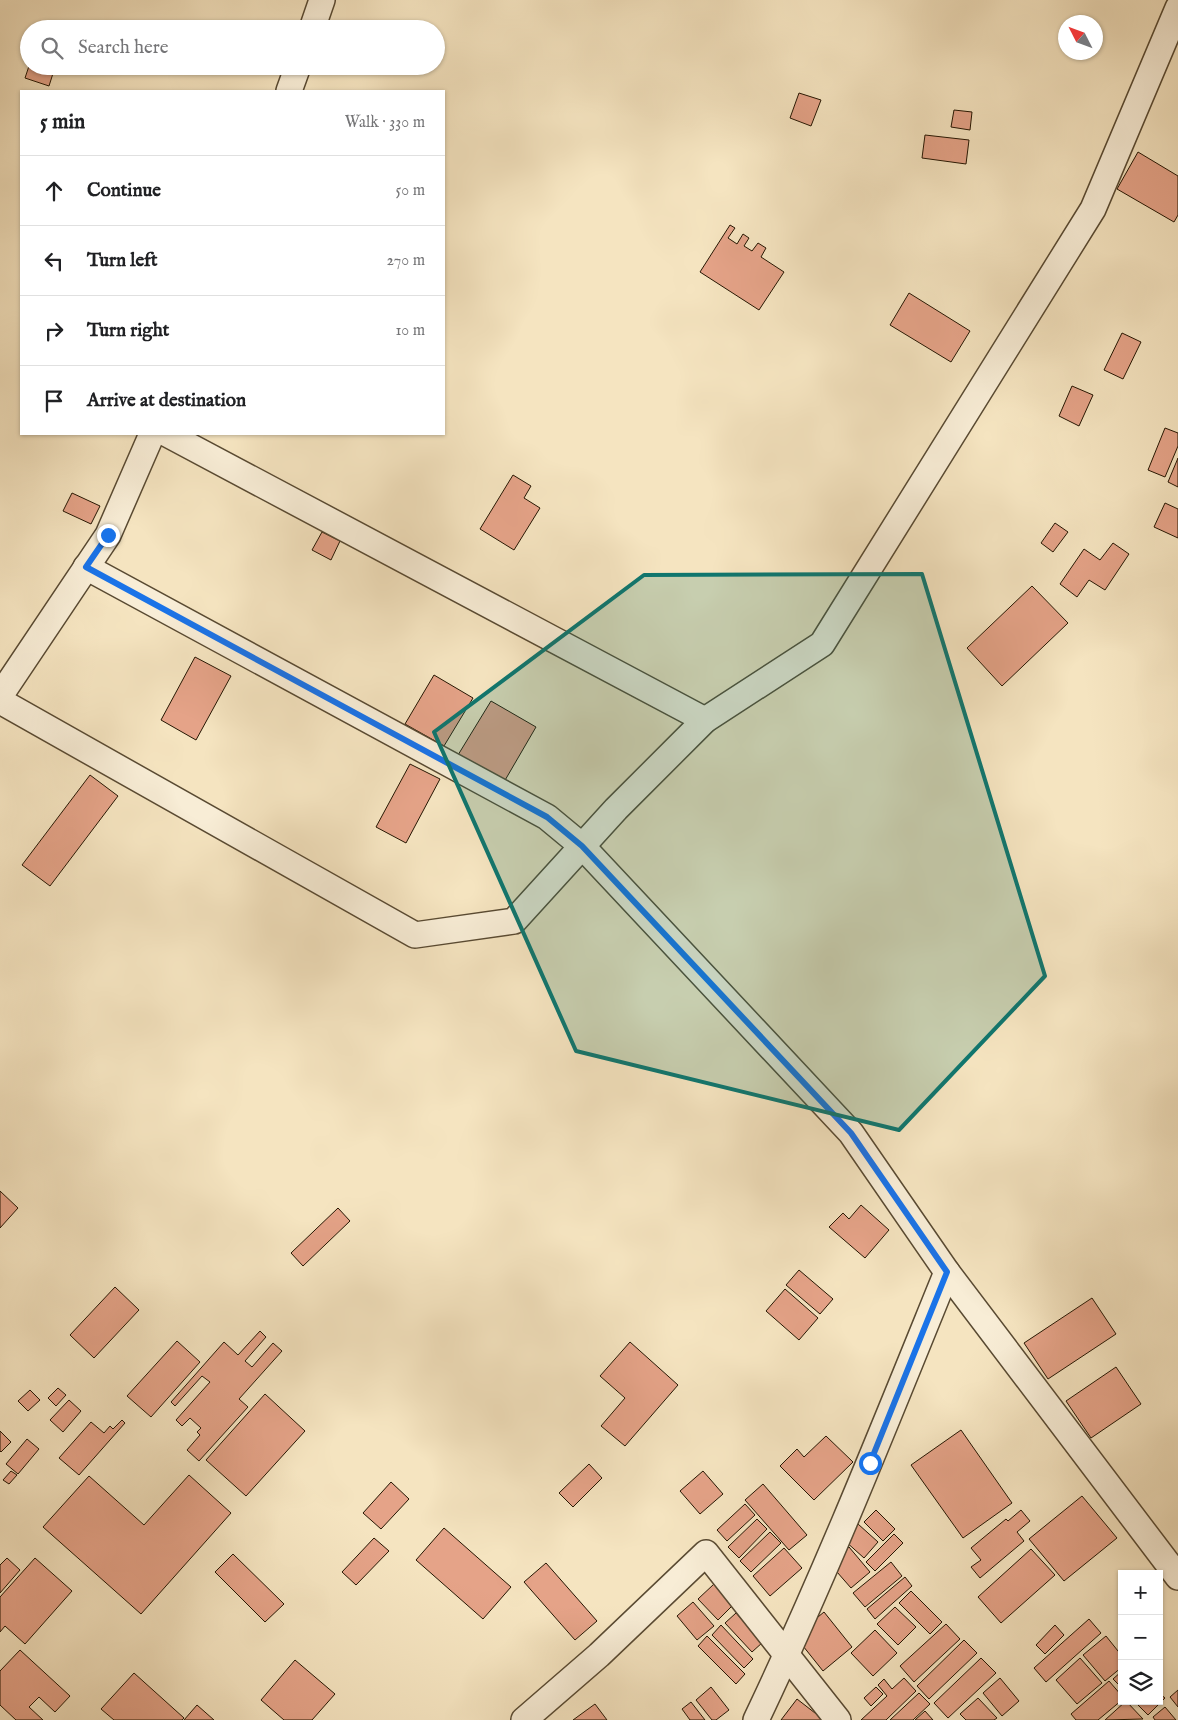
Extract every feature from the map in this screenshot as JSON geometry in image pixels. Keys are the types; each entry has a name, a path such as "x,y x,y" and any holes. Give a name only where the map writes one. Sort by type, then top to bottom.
{"street":[{"path":"315,20 322,0"},
{"path":"0,701 415,935 514,921 616,809 705,720 822,644 1093,209 1178,8"},
{"path":"289,90 295,75"},
{"path":"0,696 108,535 152,435"},
{"path":"169,435 705,720"},
{"path":"86,567 547,817 582,846 851,1133 947,1272 1178,1577"},
{"path":"756,1720 870,1463 947,1272"},
{"path":"524,1720 599,1655 706,1553 838,1720"}],"highlighted area":[{"path":"922,574 1045,976 899,1130 576,1051 434,732 644,575"}],"building":[{"path":"26,75 52,75 49,86 25,78"},
{"path":"799,93 821,100 811,126 790,118"},
{"path":"954,110 972,112 970,130 951,127"},
{"path":"925,135 969,140 966,164 922,158"},
{"path":"1138,152 1178,176 1178,215 1174,222 1117,189"},
{"path":"730,225 735,228 728,238 737,244 743,234 749,238 744,246 752,251 758,243 766,248 761,257 784,272 759,310 700,272"},
{"path":"909,293 970,331 951,362 890,325"},
{"path":"1122,333 1141,342 1123,379 1104,370"},
{"path":"1072,386 1093,395 1079,426 1059,416"},
{"path":"1165,428 1178,433 1178,446 1165,477 1148,470"},
{"path":"1178,458 1178,487 1168,482"},
{"path":"513,475 531,486 524,498 540,508 514,550 480,529"},
{"path":"72,493 100,506 91,524 63,511"},
{"path":"1165,503 1178,509 1178,538 1154,527"},
{"path":"1055,523 1068,532 1053,552 1041,543"},
{"path":"322,532 340,541 331,560 312,550"},
{"path":"1113,543 1129,554 1105,590 1089,580 1077,597 1060,584 1084,549 1100,560"},
{"path":"1032,586 1068,623 1002,686 967,648"},
{"path":"195,657 231,676 196,740 161,720"},
{"path":"434,675 473,698 444,746 405,724"},
{"path":"491,701 536,727 504,782 458,755"},
{"path":"410,764 440,779 406,843 376,827"},
{"path":"90,775 118,796 50,886 22,865"},
{"path":"0,1191 18,1208 0,1228"},
{"path":"861,1205 889,1230 865,1258 829,1227 843,1213 849,1219"},
{"path":"338,1208 350,1221 303,1266 291,1253"},
{"path":"799,1270 833,1299 820,1314 786,1285"},
{"path":"115,1287 139,1310 94,1358 70,1335"},
{"path":"785,1289 818,1318 799,1340 766,1311"},
{"path":"1092,1298 1116,1334 1048,1379 1024,1343"},
{"path":"260,1331 266,1337 245,1361 252,1367 273,1343 282,1351 239,1399 248,1407 199,1461 187,1450 200,1435 197,1432 201,1428 190,1418 182,1426 176,1420 210,1382 202,1376 175,1406 171,1402 224,1342 238,1355"},
{"path":"177,1341 200,1362 151,1417 127,1396"},
{"path":"630,1342 678,1385 625,1446 601,1426 625,1398 600,1376"},
{"path":"1116,1367 1141,1404 1091,1438 1066,1401"},
{"path":"58,1388 66,1395 56,1406 48,1398"},
{"path":"30,1390 40,1400 28,1411 18,1401"},
{"path":"265,1394 305,1431 246,1496 206,1460"},
{"path":"69,1400 81,1411 63,1432 50,1420"},
{"path":"122,1420 125,1423 79,1475 59,1458 91,1422 104,1433 110,1426 113,1429"},
{"path":"961,1430 1012,1503 963,1538 911,1465"},
{"path":"0,1431 11,1442 1,1452 0,1451"},
{"path":"826,1436 853,1462 814,1500 780,1466 797,1449 804,1457"},
{"path":"27,1439 39,1449 18,1474 6,1464"},
{"path":"589,1464 602,1478 573,1507 559,1493"},
{"path":"11,1471 17,1475 9,1484 3,1480"},
{"path":"703,1471 723,1494 700,1514 680,1491"},
{"path":"189,1475 231,1513 141,1614 43,1527 89,1476 144,1525"},
{"path":"391,1482 409,1499 381,1529 363,1513"},
{"path":"763,1484 807,1535 789,1550 745,1500"},
{"path":"1082,1496 1117,1538 1064,1581 1029,1539"},
{"path":"745,1504 755,1515 727,1541 717,1530"},
{"path":"876,1510 895,1529 883,1541 864,1522"},
{"path":"1021,1510 1030,1521 1017,1532 1024,1541 980,1578 971,1567 981,1560 971,1548 1006,1519 1008,1521"},
{"path":"757,1519 767,1529 739,1558 728,1547"},
{"path":"858,1524 878,1542 864,1558 844,1540"},
{"path":"444,1528 511,1587 483,1619 416,1560"},
{"path":"770,1532 781,1543 751,1572 740,1561"},
{"path":"894,1534 903,1543 875,1571 866,1562"},
{"path":"374,1538 389,1551 356,1585 342,1572"},
{"path":"849,1547 870,1572 851,1588 830,1564"},
{"path":"784,1548 802,1568 770,1596 753,1576"},
{"path":"1031,1549 1055,1575 1001,1623 978,1597"},
{"path":"233,1554 284,1604 265,1622 215,1572"},
{"path":"7,1558 20,1570 0,1593 0,1565"},
{"path":"35,1558 72,1591 25,1644 5,1626 0,1632 0,1597"},
{"path":"891,1562 902,1576 865,1607 853,1593"},
{"path":"546,1563 597,1621 575,1640 524,1582"},
{"path":"905,1577 912,1586 875,1619 867,1609"},
{"path":"714,1584 734,1604 718,1620 698,1599"},
{"path":"911,1591 942,1622 930,1634 899,1603"},
{"path":"693,1602 714,1626 697,1640 677,1616"},
{"path":"895,1607 916,1627 898,1645 877,1624"},
{"path":"824,1612 852,1647 823,1671 795,1636"},
{"path":"736,1613 763,1642 752,1652 725,1623"},
{"path":"1089,1619 1101,1633 1046,1682 1034,1668"},
{"path":"946,1624 960,1639 914,1682 900,1666"},
{"path":"721,1625 753,1659 744,1668 712,1635"},
{"path":"1055,1625 1064,1635 1045,1654 1036,1645"},
{"path":"875,1630 897,1653 873,1676 851,1653"},
{"path":"707,1636 745,1674 736,1684 698,1646"},
{"path":"1106,1636 1118,1651 1118,1670 1105,1681 1083,1655"},
{"path":"964,1640 977,1653 929,1699 917,1686"},
{"path":"20,1650 70,1696 55,1712 39,1697 29,1707 43,1720 16,1720 0,1705 0,1671"},
{"path":"981,1658 996,1673 948,1718 934,1703"},
{"path":"1080,1658 1102,1683 1077,1704 1056,1680"},
{"path":"295,1660 335,1694 312,1720 284,1720 261,1700"},
{"path":"134,1673 184,1718 182,1720 114,1720 101,1709"},
{"path":"1118,1675 1118,1684 1113,1679"},
{"path":"904,1678 916,1691 886,1720 861,1720 887,1696 878,1685 884,1679 892,1689"},
{"path":"1000,1678 1019,1701 1002,1716 983,1693"},
{"path":"1109,1681 1118,1691 1118,1703 1098,1720 1076,1720 1071,1714"},
{"path":"711,1687 729,1710 716,1720 712,1720 696,1700"},
{"path":"876,1687 883,1694 871,1706 864,1698"},
{"path":"1178,1690 1178,1707 1170,1697"},
{"path":"919,1693 930,1704 913,1720 890,1720"},
{"path":"978,1698 997,1718 994,1720 966,1720 960,1714"},
{"path":"797,1699 824,1720 781,1720"},
{"path":"691,1702 705,1720 690,1720 682,1709"},
{"path":"595,1704 607,1720 573,1720"},
{"path":"197,1705 214,1720 184,1720"},
{"path":"1122,1705 1130,1705 1143,1719 1105,1720"},
{"path":"1138,1705 1158,1705 1148,1715"},
{"path":"1165,1707 1176,1720 1155,1720 1153,1717"},
{"path":"925,1711 933,1720 915,1720"}],"route":[{"path":"108,535 86,567 547,817 582,846 851,1133 947,1272 870,1463"}]}
